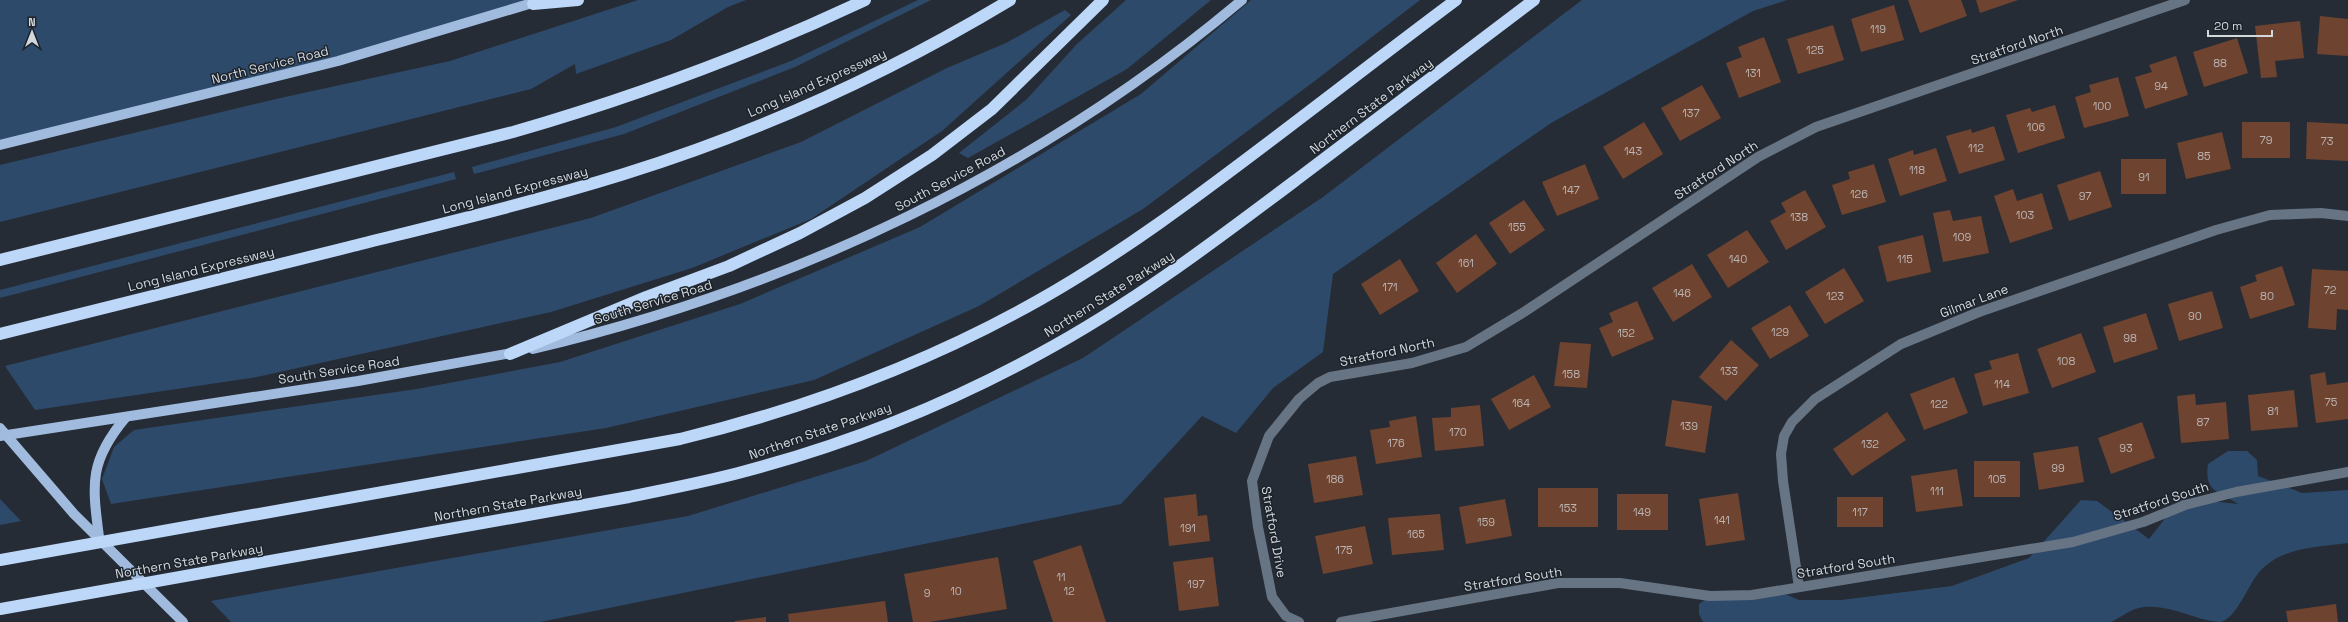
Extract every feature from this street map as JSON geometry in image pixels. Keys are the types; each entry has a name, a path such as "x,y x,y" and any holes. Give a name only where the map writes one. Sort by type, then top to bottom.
{"highway":[{"path":"538,2 578,0"},
{"path":"0,260 513,132 590,110 735,58 865,0"},
{"name":"Long Island Expressway","path":"0,334 492,211 626,174 770,121 840,90 918,52 1010,0"},
{"path":"510,354 646,297 730,266 793,236 866,198 932,155 992,109 1103,0"},
{"path":"0,560 208,524 680,438 756,420 830,395 903,367 1010,316 1078,277 1126,246 1225,175 1456,0"},
{"name":"Northern State Parkway","path":"0,608 629,496 707,480 816,450 930,406 1038,355 1134,298 1200,253 1534,0"}],"main road":[{"name":"South Service Road","path":"2,434 126,417 510,354 618,327 699,302 806,262 911,215 1014,161 1096,109 1179,50 1242,0"},
{"name":"North Service Road","path":"0,145 338,61 538,2"},
{"path":"99,537 94,497 95,472 106,442 126,417"},
{"path":"2,434 59,498 183,622"}],"street":[{"name":"Stratford North","path":"1290,411 1318,383 1330,377 1412,363 1466,347 1524,312 1758,158 1816,127 2185,0"},
{"name":"Gilmar Lane","path":"1799,587 1783,481 1781,454 1784,436 1792,422 1815,399 1901,344 1994,306 2216,230 2270,215 2320,213 2348,216"},
{"name":"Stratford Drive","path":"1290,411 1269,436 1252,481 1258,527 1272,597 1286,616 1299,622"},
{"name":"Stratford South","path":"1341,622 1558,583 1620,583 1710,596 1752,595 2073,542 2143,522 2184,505 2236,492 2348,472"}],"shaded area":[{"path":"0,0 533,0 338,61 0,144"},
{"path":"638,0 746,0 728,7 671,40 576,74 575,64 531,89 0,222 0,165 276,99 450,61"},
{"path":"918,0 931,0 795,67 624,134 474,174 472,167 616,127 791,61"},
{"path":"1126,0 1211,0 1127,69 968,158 959,153 1027,99 1077,44"},
{"path":"1251,0 1420,0 1316,80 1143,209 979,306 814,380 606,428 111,504 102,479 114,447 134,430 417,389 560,362 740,304 920,227 1141,94"},
{"path":"1582,0 1787,0 1753,11 1551,123 1333,274 1323,352 1273,388 1236,433 1202,416 1121,504 540,622 231,622 211,601 688,516 866,461 1083,358 1323,197"},
{"path":"1065,10 1071,15 942,131 811,219 692,268 551,312 257,377 35,410 5,366 591,218 801,142 947,68 1006,43"},
{"path":"454,172 456,179 0,298 0,290"},
{"path":"2228,451 2247,451 2257,460 2258,476 2302,493 2348,490 2348,543 2302,549 2281,556 2271,562 2257,574 2233,613 2221,622 2201,619 2158,607 2135,609 2111,622 1703,622 1699,614 1699,604 1710,596 1778,591 1799,600 1841,600 1952,586 2029,558 2081,500 2097,501 2149,539 2181,498 2238,504 2214,490 2210,486 2208,480 2208,464"},
{"path":"0,499 21,521 0,525"}],"building":[{"path":"1908,0 1961,0 1967,16 1920,33"},
{"path":"1976,0 2018,0 1980,13"},
{"path":"1894,5 1904,40 1861,52 1851,19"},
{"path":"2320,16 2348,19 2348,56 2317,54"},
{"path":"2300,21 2304,58 2275,61 2277,77 2261,78 2255,26"},
{"path":"1833,25 1844,60 1798,74 1787,39"},
{"path":"1764,37 1781,82 1739,98 1726,63 1742,57 1738,47"},
{"path":"2237,38 2248,73 2204,87 2193,52"},
{"path":"2176,56 2188,95 2145,109 2135,77 2152,72 2149,65"},
{"path":"2118,77 2129,116 2084,128 2075,97 2091,92 2089,85"},
{"path":"1702,85 1721,118 1680,141 1661,108"},
{"path":"2055,105 2065,138 2018,153 2006,115 2030,108 2032,112"},
{"path":"1644,122 1663,154 1623,179 1603,147"},
{"path":"2242,122 2290,122 2290,158 2242,158"},
{"path":"2307,122 2348,124 2348,161 2306,159"},
{"path":"1994,126 2005,160 1959,174 1946,136 1971,129 1972,133"},
{"path":"2222,132 2231,169 2186,179 2177,143"},
{"path":"1936,148 1947,181 1900,196 1888,159 1913,150 1914,155"},
{"path":"2121,159 2166,159 2166,194 2121,194"},
{"path":"1585,164 1599,199 1557,216 1542,182"},
{"path":"1874,164 1886,202 1842,215 1832,185 1850,179 1848,172"},
{"path":"2100,171 2112,207 2069,221 2057,185"},
{"path":"2013,189 2017,201 2042,193 2053,229 2010,243 1994,196"},
{"path":"1805,190 1826,227 1786,250 1770,221 1786,212 1781,203"},
{"path":"1524,200 1545,230 1510,254 1489,223"},
{"path":"1950,210 1953,221 1981,216 1989,253 1943,262 1933,213"},
{"path":"1747,230 1769,262 1728,288 1707,255"},
{"path":"1476,234 1497,264 1457,293 1436,263"},
{"path":"1923,235 1931,272 1887,282 1878,246"},
{"path":"1400,259 1419,291 1380,315 1361,284"},
{"path":"1692,264 1712,297 1673,322 1652,288"},
{"path":"2282,266 2295,305 2250,319 2240,287 2257,281 2255,275"},
{"path":"1844,268 1864,301 1825,324 1805,292"},
{"path":"2312,269 2348,271 2348,310 2337,309 2336,330 2308,328"},
{"path":"2212,291 2223,328 2179,341 2168,304"},
{"path":"1637,301 1654,339 1612,357 1599,328 1613,322 1609,313"},
{"path":"1790,305 1809,336 1770,359 1751,328"},
{"path":"2146,313 2158,349 2114,363 2103,327"},
{"path":"2081,333 2096,372 2052,388 2037,349"},
{"path":"1731,340 1759,365 1726,401 1699,377"},
{"path":"1560,342 1591,344 1587,388 1554,386"},
{"path":"2018,353 2029,393 1983,406 1974,374 1992,369 1989,361"},
{"path":"2325,372 2327,385 2348,382 2348,419 2316,423 2310,375"},
{"path":"1534,375 1551,407 1509,430 1491,399"},
{"path":"1954,377 1968,413 1924,430 1910,394"},
{"path":"2294,390 2298,427 2251,431 2248,395"},
{"path":"2195,394 2196,405 2226,402 2229,439 2181,443 2177,396"},
{"path":"1672,400 1712,406 1705,453 1665,446"},
{"path":"1480,405 1484,446 1435,451 1432,418 1451,417 1451,408"},
{"path":"1887,412 1906,440 1852,476 1833,449"},
{"path":"1416,416 1422,457 1376,464 1370,430 1390,427 1389,421"},
{"path":"2142,422 2155,458 2111,474 2098,438"},
{"path":"2078,446 2084,482 2039,490 2033,453"},
{"path":"1356,456 1363,495 1314,503 1308,464"},
{"path":"1974,461 2020,461 2020,497 1974,497"},
{"path":"1957,469 1963,506 1916,512 1911,476"},
{"path":"1538,488 1598,488 1598,527 1538,527"},
{"path":"1738,493 1745,540 1706,546 1699,499"},
{"path":"1196,494 1198,516 1207,515 1210,541 1169,546 1164,498"},
{"path":"1617,494 1668,494 1668,530 1617,530"},
{"path":"1837,497 1883,497 1883,527 1837,527"},
{"path":"1505,499 1512,536 1466,544 1459,507"},
{"path":"1440,514 1444,550 1392,555 1388,518"},
{"path":"1365,526 1373,564 1323,574 1315,536"},
{"path":"1081,545 1106,622 1053,622 1033,561"},
{"path":"998,557 1007,609 930,622 913,622 904,574"},
{"path":"1213,557 1219,606 1179,611 1173,562"},
{"path":"885,601 888,622 789,622 788,614"},
{"path":"2336,604 2338,622 2288,622 2286,611"},
{"path":"766,617 766,622 735,622 735,621"}]}
